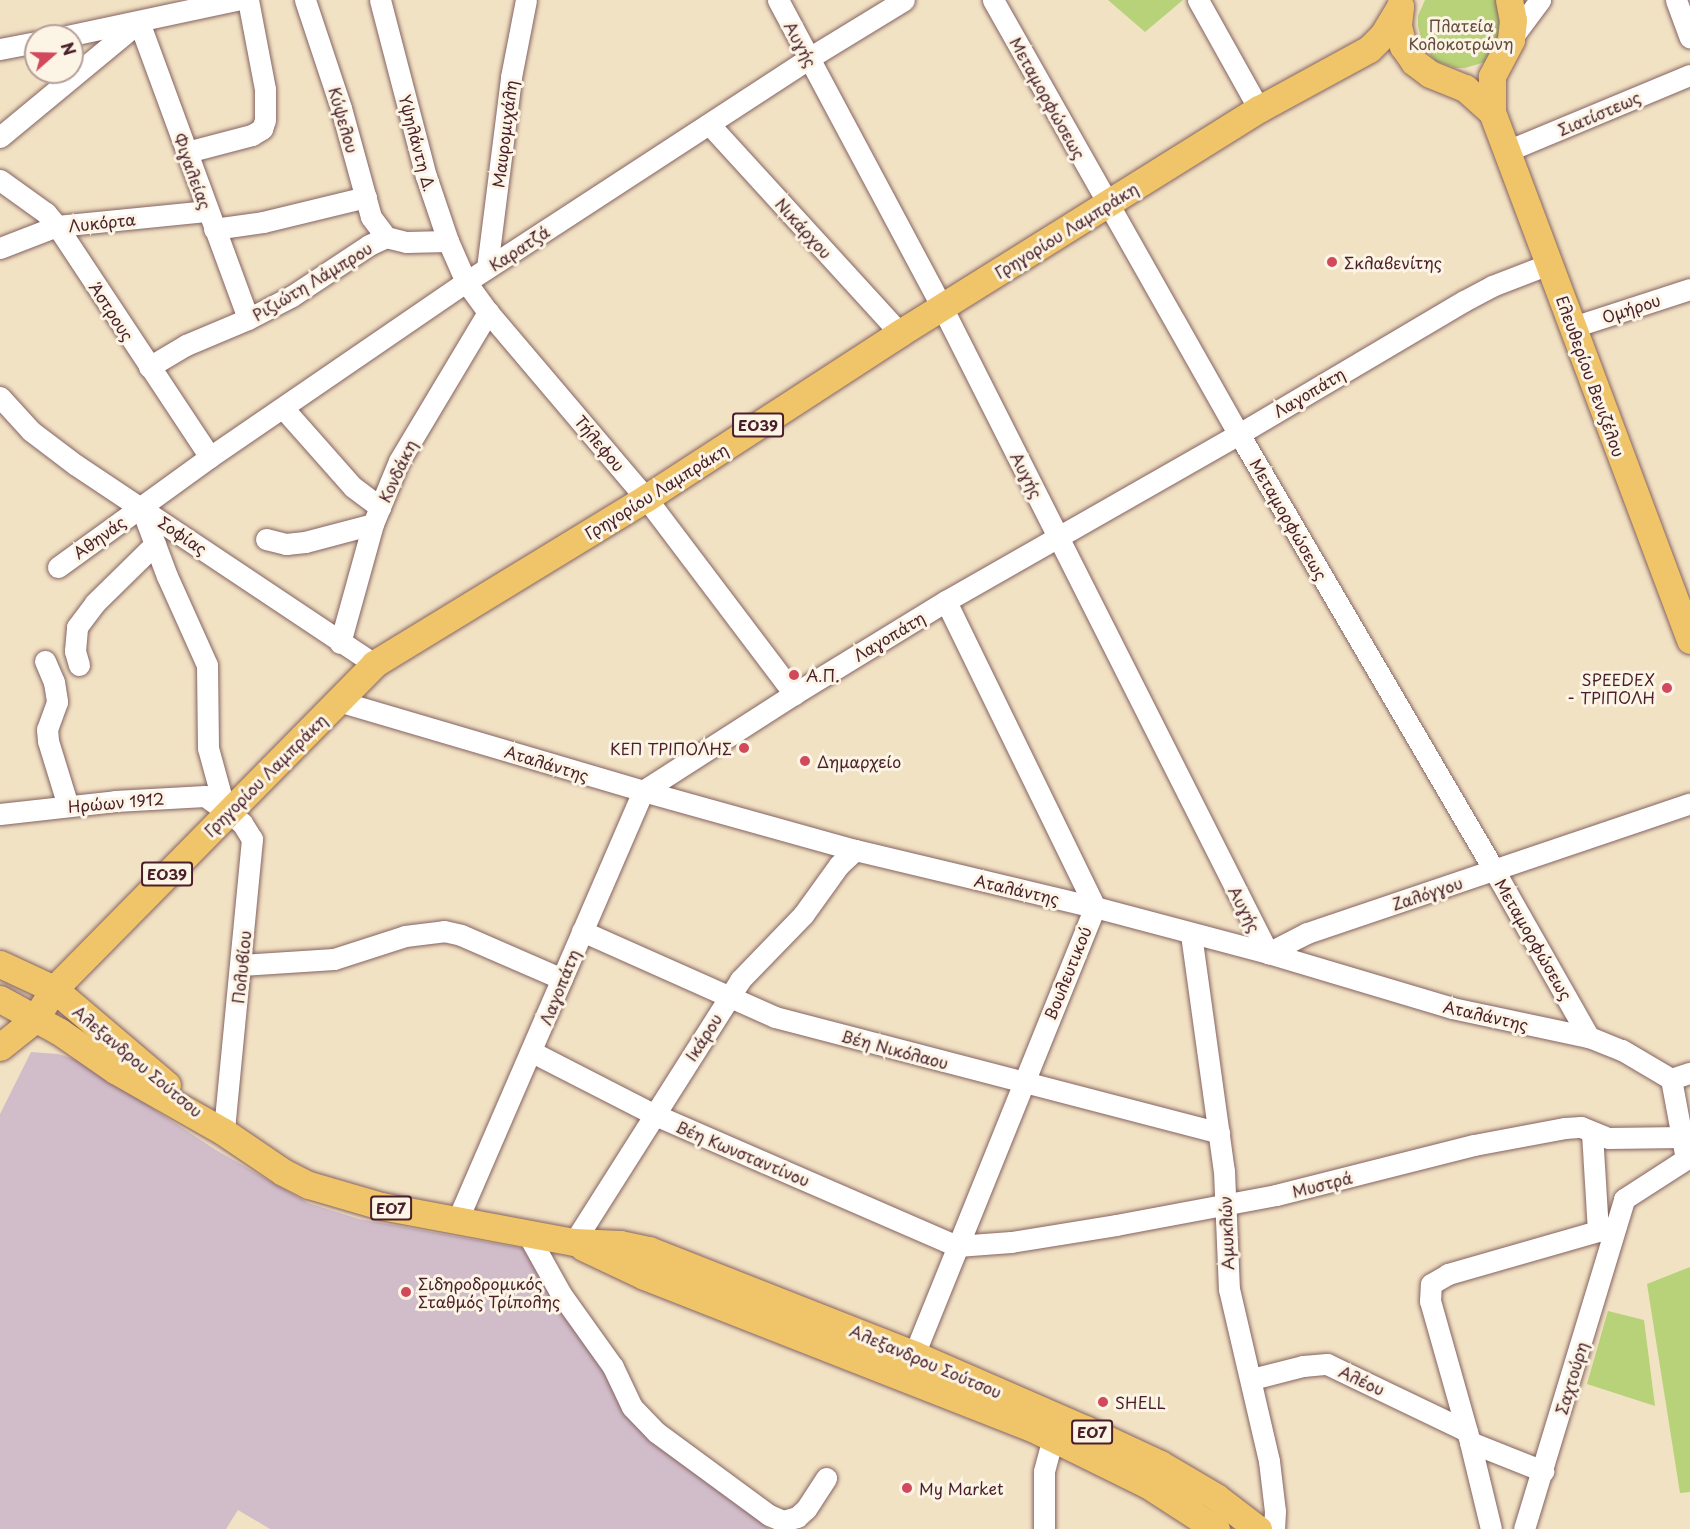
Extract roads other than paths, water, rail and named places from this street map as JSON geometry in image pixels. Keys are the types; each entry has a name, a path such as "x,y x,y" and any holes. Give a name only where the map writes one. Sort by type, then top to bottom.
{"main road":[{"path":"1492,112 1492,76 1506,49 1513,20 1509,0"},
{"name":"Γρηγορίου Λαμπράκη","path":"54,989 374,664 646,498 900,333 1108,205 1258,109 1355,58 1383,35 1401,3"},
{"path":"1401,3 1398,26 1403,46 1414,62 1430,74 1449,79 1465,88 1492,112"},
{"path":"1449,79 1468,78 1486,71 1506,49"},
{"name":"Γρηγορίου Λαμπράκη","path":"1355,58 1390,56 1414,62"},
{"name":"Ελευθερίου Βενιζέλου","path":"1492,112 1689,634"},
{"name":"ΕΟ7","path":"0,964 54,989"},
{"name":"ΕΟ39","path":"0,1047 13,1010 33,994 54,989"},
{"name":"Αλεξανδρου Σούτσου","path":"54,989 224,1132"},
{"name":"Αλεξανδρου Σούτσου","path":"13,1010 224,1132 283,1172 309,1185 381,1206 574,1242 644,1276 1085,1428 1160,1464 1216,1497 1258,1529"},
{"name":"Αλεξανδρου Σούτσου","path":"910,1366 1148,1485 1216,1529"}],"street":[{"path":"84,33 237,0"},
{"path":"187,152 252,135 262,129 265,120 265,89 248,0"},
{"name":"Κύψελου","path":"305,0 338,99 371,218 386,237"},
{"name":"Υψηλάντη Δ.","path":"380,0 426,176 448,241 466,282"},
{"name":"Μαυρομιχάλη","path":"487,268 510,77 526,0"},
{"name":"Αυγής","path":"778,0 942,307 1268,953"},
{"name":"Καρατζά","path":"141,507 210,457 487,268 808,58 904,0"},
{"name":"Μεταμορφώσεως","path":"993,0 1239,434 1589,1037"},
{"path":"1198,0 1258,109"},
{"path":"1506,49 1540,0"},
{"path":"1676,0 1690,38"},
{"path":"0,137 139,22"},
{"name":"Φιγαλείας","path":"139,22 248,320"},
{"path":"0,49 24,44"},
{"name":"Σιατίστεως","path":"1507,151 1690,75"},
{"name":"Νικάρχου","path":"709,124 900,333"},
{"name":"Άστρους","path":"0,180 46,213 57,226 210,457"},
{"name":"Λυκόρτα","path":"0,248 57,226 211,220 263,222 366,196"},
{"name":"Ριζιώτη Λάμπρου","path":"149,367 186,345 248,320 292,296 386,237 406,242 448,241"},
{"name":"Λαγοπάτη","path":"457,1221 532,1053 643,791 794,694 946,601 1059,538 1485,290 1550,264"},
{"name":"Τήλεφου","path":"466,282 488,312 646,498 794,694"},
{"name":"Ομήρου","path":"1573,327 1690,289"},
{"name":"Κονδάκη","path":"340,644 376,516 399,461 488,312"},
{"name":"Σοφίας","path":"0,397 32,431 76,465 340,644 374,664"},
{"path":"266,539 286,543 305,542 376,516 283,408"},
{"path":"141,507 207,665 208,748 226,814"},
{"name":"Αθηνάς","path":"58,567 141,507"},
{"path":"79,665 75,651 77,627 95,603 155,544"},
{"name":"Βουλευτικού","path":"910,1366 1095,907 946,601"},
{"path":"45,661 54,682 57,702 47,729 48,741 68,806"},
{"name":"Αταλάντης","path":"338,701 643,791 855,850 1095,907 1268,953 1452,1008 1589,1037 1681,1076"},
{"name":"Ηρώων 1912","path":"0,814 68,806 205,796 226,814"},
{"name":"Ζαλόγγου","path":"1268,953 1307,933 1690,803"},
{"name":"Πολυβίου","path":"224,1132 252,839 242,823 226,814"},
{"name":"Ικάρου","path":"574,1242 728,998 754,964 817,899 839,865 855,850"},
{"path":"241,965 334,958 405,936 444,931 461,934 562,979"},
{"name":"Βέη Νικόλαου","path":"582,931 775,1017 1022,1084 1219,1133"},
{"name":"Αμυκλών","path":"1191,934 1219,1133 1226,1204 1228,1289 1252,1379 1270,1468 1275,1511 1274,1529"},
{"name":"Βέη Κωνσταντίνου","path":"532,1053 653,1114 957,1246"},
{"path":"1491,1529 1430,1300 1431,1284 1448,1275 1606,1229 1624,1199 1686,1159 1681,1076"},
{"name":"Μυστρά","path":"957,1246 1023,1240 1226,1204 1316,1186 1522,1135 1575,1127 1585,1128 1608,1138 1683,1137"},
{"path":"1592,1133 1606,1229"},
{"name":"Σαχτούρη","path":"1524,1529 1543,1471 1606,1229"},
{"path":"527,1233 561,1294 613,1367 632,1407 656,1432 768,1515 783,1521 797,1517 806,1509 826,1478"},
{"name":"Αλέου","path":"1252,1379 1303,1366 1327,1364 1468,1436 1543,1471"},
{"path":"1044,1529 1044,1471 1053,1438"}],"place":[{"name":"Σκλαβενίτης","path":"1332,262"},
{"name":"Α.Π.","path":"794,675"},
{"name":"SPEEDEX - ΤΡΙΠΟΛΗ","path":"1667,688"},
{"name":"ΚΕΠ ΤΡΙΠΟΛΗΣ","path":"744,748"},
{"name":"Δημαρχείο","path":"805,761"},
{"name":"Σιδηροδρομικός Σταθμός Τρίπολης","path":"406,1292"},
{"name":"SHELL","path":"1103,1402"},
{"name":"My Market","path":"907,1488"}],"park label":[{"name":"Πλατεία Κολοκοτρώνη","path":"1461,34"}]}
